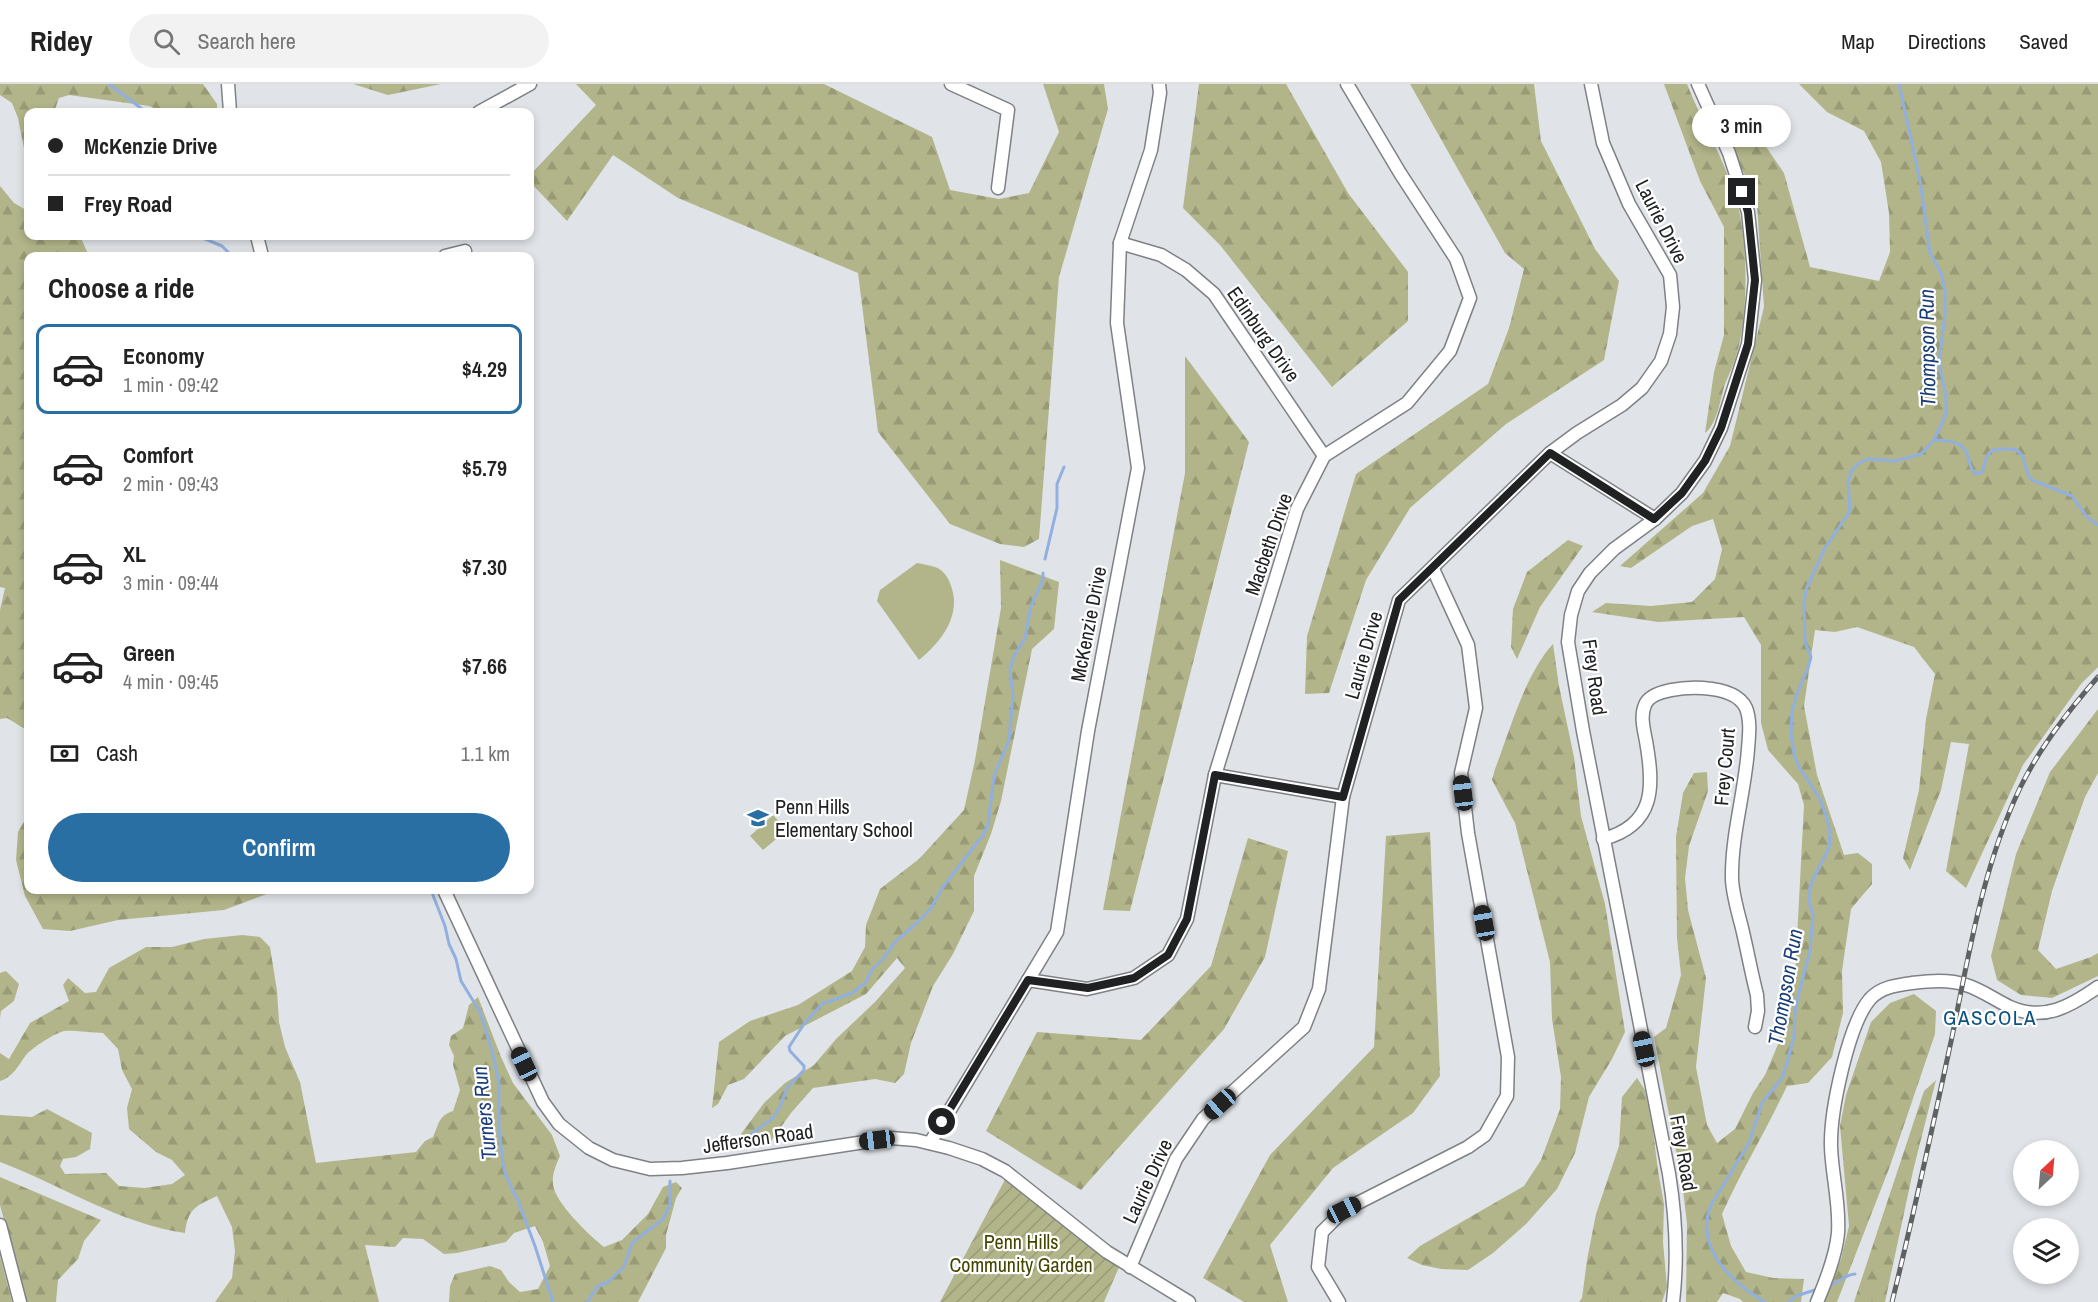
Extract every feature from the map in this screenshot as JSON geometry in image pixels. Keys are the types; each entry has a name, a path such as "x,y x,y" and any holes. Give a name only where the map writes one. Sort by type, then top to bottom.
{"street":[{"path":"228,84 230,108"},
{"path":"486,108 530,84"},
{"path":"951,84 1008,110 998,188"},
{"name":"McKenzie Drive","path":"930,1143 1057,932 1088,731 1138,468 1117,323 1120,243 1151,150 1160,93 1159,84"},
{"name":"Macbeth Drive","path":"1028,980 1088,988 1134,978 1168,955 1187,919 1215,775 1297,508 1324,456 1407,403 1450,351 1470,298 1456,259 1400,173 1347,84"},
{"name":"Laurie Drive","path":"1130,1267 1176,1159 1203,1119 1304,1027 1319,989 1343,797 1399,600 1550,453 1576,433 1622,405 1642,388 1661,361 1670,334 1672,307 1670,274 1629,204 1603,143 1591,84"},
{"name":"Frey Road","path":"1673,1302 1677,1250 1670,1174 1603,839 1568,642 1570,615 1578,591 1590,573 1614,549 1654,519 1682,493 1705,461 1721,428 1748,344 1755,280 1748,212 1730,153 1698,84"},
{"name":"Edinburg Drive","path":"1120,243 1161,255 1186,270 1214,294 1324,456"},
{"path":"461,252 465,251"},
{"path":"1550,453 1654,519"},
{"path":"1339,1302 1318,1267 1322,1232 1344,1210 1468,1147 1485,1135 1507,1096 1508,1057 1468,833 1461,773 1476,708 1468,645 1433,569"},
{"name":"Frey Court","path":"1603,839 1626,831 1642,814 1647,804 1652,779 1643,722 1644,705 1648,700 1668,690 1700,687 1737,697 1742,702 1748,720 1749,735 1746,777 1733,857 1732,880 1734,900 1757,995 1758,1011 1755,1027"},
{"path":"1215,775 1343,797"},
{"name":"Jefferson Road","path":"446,894 543,1102 568,1133 599,1154 626,1165 664,1169 732,1162 877,1140 904,1139 930,1143 982,1159 1005,1172 1085,1236 1130,1267 1189,1302"},
{"path":"1817,1301 1826,1280 1838,1234 1837,1193 1831,1149 1831,1121 1835,1098 1858,1022 1871,998 1895,985 1952,982 1975,988 2021,1011 2041,1013 2065,1008 2098,987"},
{"path":"0,1226 20,1302"}],"green space":[{"path":"0,84 203,84 217,104 217,108 154,108 69,95 59,98 55,108 24,108 24,149 18,118 12,103 0,95"},
{"path":"353,84 441,84 388,95"},
{"path":"576,84 824,84 932,137 950,190 999,199 1029,193 1059,132 1043,84 1104,84 1108,109 1059,277 1039,539 1024,547 1000,544 950,524 878,432 858,273 678,198 613,155 567,221 534,186 534,171 596,105"},
{"path":"1199,84 1286,84 1348,193 1408,272 1408,321 1332,387 1220,245 1183,208"},
{"path":"1410,84 1534,84 1541,141 1595,249 1619,281 1604,360 1506,424 1410,508 1366,580 1329,693 1305,694 1307,636 1356,474 1488,384 1509,328 1524,269 1505,253"},
{"path":"1664,84 1687,84 1731,183 1743,234 1745,297 1741,337 1716,417 1705,433 1714,372 1724,335 1724,227 1700,181"},
{"path":"1799,84 2098,84 2098,667 2081,684 2023,765 1966,888 1946,871 1969,744 1951,742 1941,790 1910,870 1903,858 1919,790 1926,719 1935,674 1914,647 1857,627 1835,632 1815,630 1804,706 1817,775 1844,855 1858,853 1872,864 1872,884 1851,909 1842,971 1843,1013 1832,1057 1808,1083 1787,1086 1722,1214 1731,1246 1746,1272 1773,1278 1804,1279 1801,1302 1743,1302 1723,1293 1717,1302 1686,1302 1687,1223 1682,1182 1654,1037 1666,1028 1681,975 1677,938 1676,837 1683,793 1694,773 1707,772 1708,791 1689,846 1685,878 1688,910 1706,978 1696,1067 1707,1125 1717,1143 1735,1129 1765,1075 1779,1042 1781,1012 1795,976 1804,805 1798,784 1768,750 1761,723 1761,645 1744,617 1658,622 1592,612 1606,603 1651,606 1692,602 1715,579 1722,549 1713,519 1692,526 1631,568 1620,566 1703,493 1730,446 1764,307 1757,205 1717,109 1745,116 1784,173 1810,267 1879,281 1890,252 1889,213 1881,162 1864,131 1827,112"},
{"path":"0,186 14,203 24,209 24,240 82,240 87,252 24,252 24,729 7,718 0,719 0,610 5,588 0,587"},
{"path":"1185,356 1249,442 1130,911 1103,910 1185,473"},
{"path":"1568,540 1583,546 1540,607 1517,659 1511,647 1513,609 1527,572"},
{"path":"1000,560 1059,582 1054,629 1032,649 1001,801 974,876 974,911 953,954 933,986 911,1043 904,1074 895,1083 875,1079 813,1088 771,1141 751,1146 741,1134 764,1103 785,1083 814,1065 905,968 897,958 866,994 785,1036 744,1079 728,1085 718,1104 712,1108 719,1042 750,1021 798,1005 852,971 865,947 866,925 880,889 919,859 964,810 975,760 1001,608"},
{"path":"917,563 935,567 948,578 954,605 948,626 919,660 877,601 880,590"},
{"path":"1553,644 1574,757 1581,816 1605,904 1625,1032 1589,1097 1575,1153 1557,1189 1527,1223 1493,1253 1468,1270 1441,1269 1422,1265 1407,1258 1420,1246 1524,1186 1541,1160 1560,1109 1561,1077 1552,1019 1550,962 1515,823 1492,780 1526,687 1543,656"},
{"path":"2098,709 2098,773 2085,797 2052,891 2038,950 2056,969 2098,953 2098,976 2052,998 2021,995 1997,980 1991,956 2016,854 2050,772"},
{"path":"773,815 787,830 763,850 750,836"},
{"path":"24,822 24,892 16,860 18,832"},
{"path":"1430,832 1440,1076 1413,1113 1333,1168 1270,1245 1288,1302 1244,1302 1203,1278 1270,1155 1374,1047 1386,836"},
{"path":"1248,838 1288,851 1265,957 1224,1029 1081,1190 986,1131 1037,1032 1141,1040 1211,966"},
{"path":"24,894 267,894 224,910 118,920 70,931 43,929"},
{"path":"242,935 260,937 270,947 279,1022 285,1047 300,1082 316,1163 416,1152 425,1141 433,1137 442,1118 453,1111 460,1090 453,1065 454,1056 449,1045 451,1036 463,1028 469,1005 478,997 513,1083 552,1135 560,1156 553,1177 559,1200 590,1235 604,1247 622,1240 648,1214 663,1187 676,1182 682,1188 676,1198 666,1235 666,1248 638,1302 449,1302 450,1286 455,1274 490,1266 501,1270 520,1292 538,1289 550,1266 543,1242 535,1226 514,1233 506,1242 457,1253 444,1254 423,1239 403,1238 395,1247 365,1245 379,1302 215,1302 232,1278 235,1251 232,1227 217,1196 194,1209 188,1218 185,1233 114,1213 0,1162 0,1115 32,1117 47,1109 92,1133 90,1149 76,1157 63,1159 60,1166 65,1174 106,1173 119,1186 144,1188 172,1184 185,1175 172,1160 156,1152 129,1129 127,1108 132,1089 122,1070 118,1049 103,1033 68,1031 56,1034 29,1052 12,1074 0,1081 0,1053 9,1059 30,1023 69,1001 63,985 68,978 85,993 96,992 109,968 146,947 172,947 204,939"},
{"path":"6,971 19,984 14,1001 1,1011 0,1019 0,973"},
{"path":"1914,994 1936,1011 1935,1034 1890,1166 1837,1302 1824,1302 1841,1259 1849,1226 1840,1126 1846,1095 1871,1022 1890,1003"},
{"path":"1637,1078 1645,1090 1664,1204 1663,1242 1667,1287 1662,1302 1579,1302 1582,1298 1596,1214 1619,1146 1622,1097"},
{"path":"1936,1080 1913,1171 1885,1302 1854,1302 1924,1091"},
{"name":"Penn Hills Community Garden","path":"1008,1174 1036,1196 1050,1215 1120,1265 1104,1302 940,1302"},
{"path":"0,1177 101,1220 84,1241 78,1259 58,1280 56,1302 26,1302 0,1205"},
{"path":"0,1256 12,1302 0,1302"}],"waterway":[{"name":"Turners Run","path":"109,84 141,108"},
{"name":"Thompson Run","path":"1765,1302 1728,1274 1719,1262 1707,1235 1707,1221 1711,1205 1749,1143 1762,1103 1782,1078 1787,1063 1794,1036 1798,996 1810,951 1813,914 1809,902 1809,890 1829,848 1830,832 1827,819 1820,799 1799,767 1791,734 1792,712 1811,657 1805,642 1804,601 1807,587 1825,548 1850,511 1848,481 1852,470 1859,463 1868,459 1895,461 1921,454 1934,440 1946,414 1946,396 1940,368 1945,289 1941,273 1930,253 1920,181 1899,84"},
{"name":"Turners Run","path":"208,240 222,246 228,252"},
{"path":"1934,440 1957,443 1965,449 1971,468 1976,474 1982,472 1991,451 2000,449 2017,451 2022,456 2032,480 2072,496 2087,517 2098,525"},
{"path":"1045,559 1057,508 1057,484 1064,467"},
{"path":"745,1143 751,1134 773,1118 787,1088 804,1070 804,1066 789,1047 804,1024 822,1004 852,993 865,983 873,968 884,958 895,942 931,908 943,887 983,835 988,825 994,776 1009,740 1013,695 1010,670 1013,658 1025,638 1031,606 1043,580 1043,573"},
{"name":"Turners Run","path":"433,894 456,959 461,981 480,1012 493,1054 499,1084 499,1129 503,1164 535,1246 553,1302"},
{"path":"587,1302 598,1286 608,1282 624,1267 632,1243 663,1219 670,1205 670,1181"},
{"path":"1828,1286 1855,1274"},
{"path":"1789,1302 1796,1296 1818,1289"}],"railway":[{"path":"1892,1302 1952,1037 1978,910 1996,848 2020,788 2036,758 2065,716 2098,677"}],"place":[{"name":"Penn Hills Elementary School","path":"758,818"}],"district":[{"name":"GASCOLA","path":"1990,1017"}],"route":[{"path":"942,1122 1028,980 1088,988 1134,978 1168,955 1187,919 1215,775 1343,797 1399,600 1550,453 1654,519 1682,493 1705,461 1721,428 1748,344 1755,280 1748,212 1742,192"}]}
